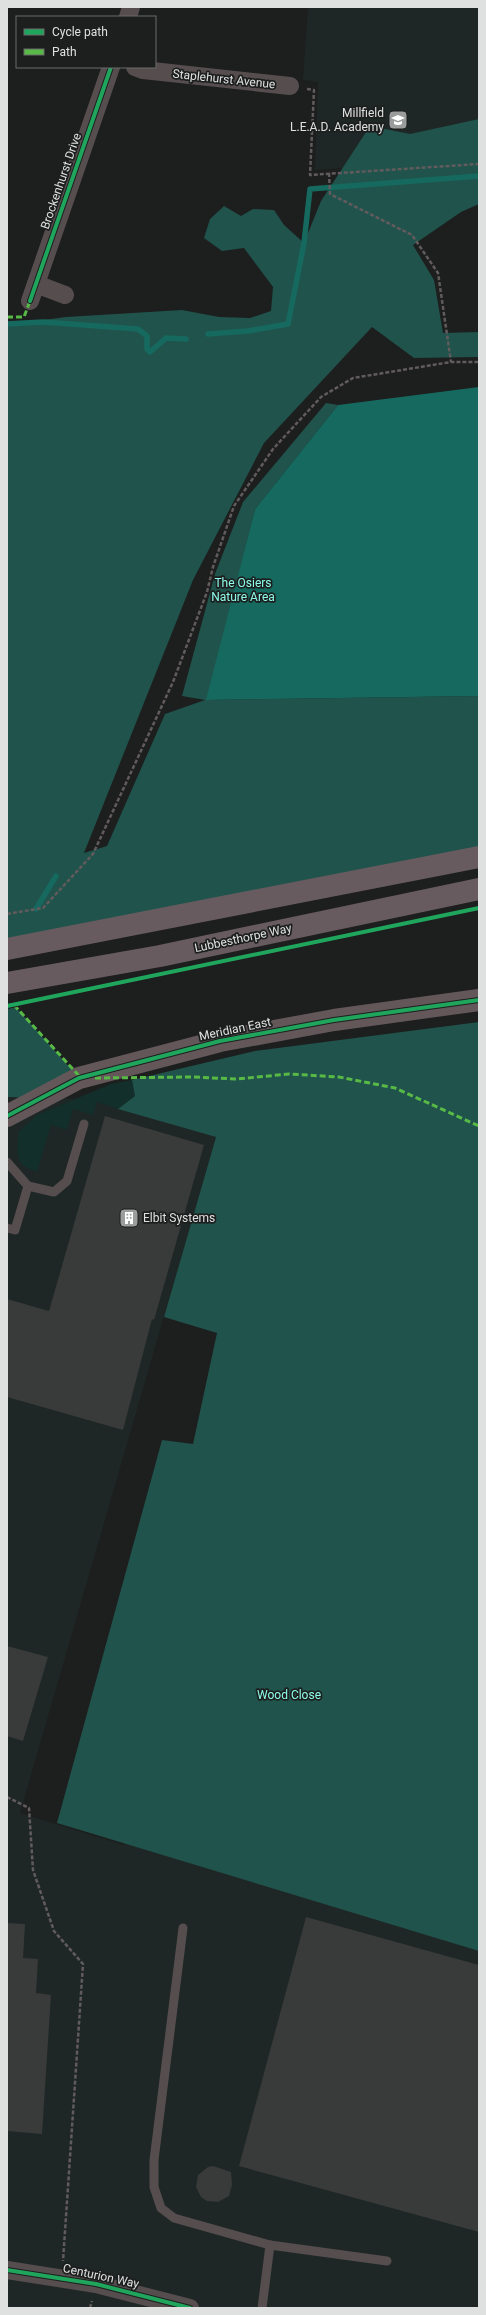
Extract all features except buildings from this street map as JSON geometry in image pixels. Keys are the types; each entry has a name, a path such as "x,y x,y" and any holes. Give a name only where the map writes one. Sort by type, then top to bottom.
{"highway":[{"path":"7,949 479,857"},
{"name":"Lubbesthorpe Way","path":"7,983 160,956 479,889"}],"street":[{"name":"Brockenhurst Drive","path":"65,295 34,293 111,68"},
{"name":"Staplehurst Avenue","path":"138,68 143,70 290,86"},
{"name":"Meridian East","path":"7,1116 79,1078 220,1041 334,1020 479,1000"},
{"name":"Centurion Way","path":"7,2270 62,2277 190,2308"}],"lane":[{"path":"7,1162 28,1186 54,1192 67,1181 84,1124"},
{"path":"7,1228 15,1230 28,1186"},
{"path":"183,1928 154,2160 154,2187 161,2208 174,2218 270,2245 387,2261"},
{"path":"262,2308 270,2245"}],"path":[{"path":"290,86 314,90 310,175 479,164"},
{"path":"329,174 330,194 412,235 438,273 451,362"},
{"path":"7,914 43,908 93,854 173,682 207,592 213,567 234,506 273,449 321,397 353,378 451,362 479,362"},
{"path":"7,1797 29,1808 33,1870 54,1931 83,1964 62,2277"}],"shaded area":[{"name":"Millfield L.E.A.D. Academy","path":"308,7 479,7 479,159 315,170 318,82 303,80"},
{"path":"479,387 479,696 206,700 255,509 338,405"},
{"path":"132,1080 135,1096 118,1109 97,1102 93,1115 73,1109 67,1130 51,1125 37,1172 29,1169 20,1162 18,1158 18,1132 37,1115 111,1084"},
{"path":"7,1097 87,1099 216,1137 20,1813 124,1845 125,1831 479,1946 479,2308 7,2308"}],"green space":[{"name":"The Osiers Nature Area","path":"479,119 479,204 461,212 413,245 434,280 443,333 479,332 479,357 414,358 372,327 264,443 193,580 84,853 107,846 165,714 205,700 182,696 215,574 243,502 326,403 338,405 255,509 207,700 479,696 479,857 7,949 7,325 66,317 182,310 219,317 250,318 271,311 273,287 244,248 222,251 204,238 210,219 224,206 241,216 253,209 274,210 284,225 304,243 321,201 370,126 410,134"},
{"path":"14,1005 79,1078 41,1098 7,1097 7,1006"},
{"name":"Wood Close","path":"479,1022 479,1951 57,1823 162,1440 193,1444 217,1333 164,1317 216,1137 118,1109 135,1096 132,1080 255,1051"}],"waterway":[{"path":"208,334 248,331 288,324 304,243 310,189 479,176"},
{"path":"7,324 43,322 138,329 147,336 147,349 150,352 166,338 186,339"},
{"path":"36,909 56,876"}],"marked path":[{"path":"7,317 24,317 30,301"},
{"path":"14,1005 81,1078"},
{"path":"95,1078 192,1077 237,1079 289,1074 339,1077 395,1088 479,1126"}],"cycle path":[{"path":"30,301 111,68"},
{"path":"7,1006 479,908"},
{"path":"7,1116 79,1078 220,1041 334,1020 479,1000"},
{"path":"7,2270 96,2284 190,2308"}],"place":[{"name":"Millfield L.E.A.D. Academy","path":"398,120"},
{"name":"Elbit Systems","path":"129,1218"}]}
